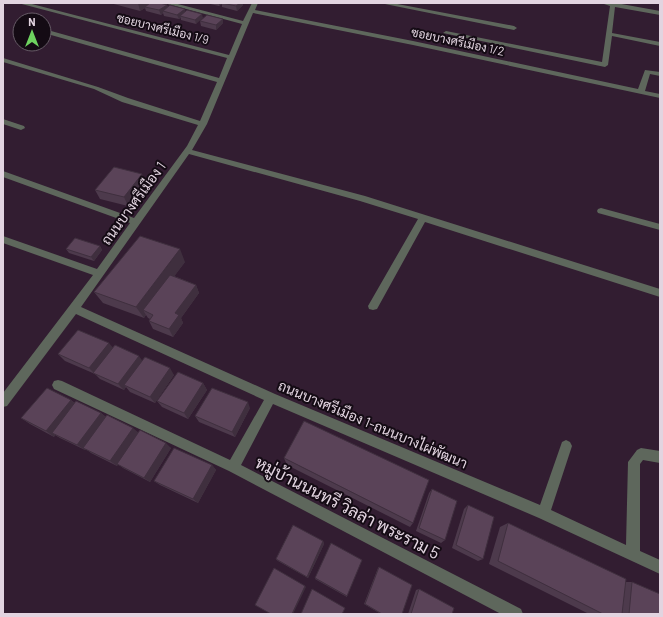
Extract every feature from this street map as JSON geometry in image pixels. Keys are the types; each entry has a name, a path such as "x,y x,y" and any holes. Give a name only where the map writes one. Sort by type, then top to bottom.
{"street":[{"name":"ซอยบางศรีเมือง 1/9","path":"21,3 230,57"},
{"path":"167,3 245,23"},
{"path":"383,3 514,28"},
{"path":"604,3 660,13"},
{"path":"446,33 605,65 613,4"},
{"name":"ถนนบางศรีเมือง 1","path":"3,402 8,387 74,309 98,273 187,151 203,124 220,80 253,7"},
{"name":"ซอยบางศรีเมือง 1/2","path":"253,7 660,96"},
{"path":"52,33 220,80"},
{"path":"609,34 660,44"},
{"path":"3,60 96,88 125,100 203,124"},
{"path":"641,92 647,71 660,74"},
{"path":"3,121 22,128"},
{"path":"187,151 362,198 660,293"},
{"path":"3,174 136,222"},
{"path":"601,211 660,227"},
{"path":"373,306 423,218"},
{"path":"3,239 98,273"},
{"name":"ถนนบางศรีเมือง 1-ถนนบางไผ่พัฒนา","path":"74,309 271,398 544,513 660,567"},
{"path":"58,385 233,467"},
{"name":"หมู่บ้านนนทรี วิลล่า พระราม 5","path":"271,398 233,467 516,614"},
{"path":"544,513 566,446"},
{"path":"633,554 634,462 641,454 660,457"}],"building":[{"path":"150,3 167,5 159,10 145,7"},
{"path":"222,3 240,3 236,6"},
{"path":"170,5 185,9 177,15 163,11"},
{"path":"187,10 202,14 195,20 180,16"},
{"path":"207,15 223,19 216,25 200,21"},
{"path":"114,167 142,174 124,197 95,190"},
{"path":"140,236 180,249 136,307 94,292"},
{"path":"75,238 100,246 91,257 66,249"},
{"path":"170,275 196,285 175,313 179,315 169,329 149,321 153,315 143,310"},
{"path":"78,330 109,343 89,368 58,354"},
{"path":"115,345 139,356 118,384 93,373"},
{"path":"145,357 170,368 150,397 124,385"},
{"path":"178,372 203,383 184,413 157,401"},
{"path":"47,388 71,400 46,431 21,418"},
{"path":"212,388 248,402 232,432 195,416"},
{"path":"76,401 101,413 77,445 52,433"},
{"path":"107,415 133,428 110,461 83,448"},
{"path":"304,421 429,480 413,523 284,458"},
{"path":"140,430 166,443 144,478 117,464"},
{"path":"174,448 212,465 193,499 154,481"},
{"path":"432,489 457,501 445,540 419,528"},
{"path":"468,505 494,517 483,559 456,545"},
{"path":"508,523 626,579 622,614 603,614 498,561"},
{"path":"293,525 323,541 307,577 276,559"},
{"path":"331,543 362,560 347,596 315,578"},
{"path":"379,567 412,585 402,614 382,614 365,604"},
{"path":"274,568 305,586 292,614 271,614 255,605"},
{"path":"632,582 660,594 660,614 629,614"},
{"path":"312,589 345,608 342,614 301,614"},
{"path":"419,589 454,608 452,614 411,614"}]}
